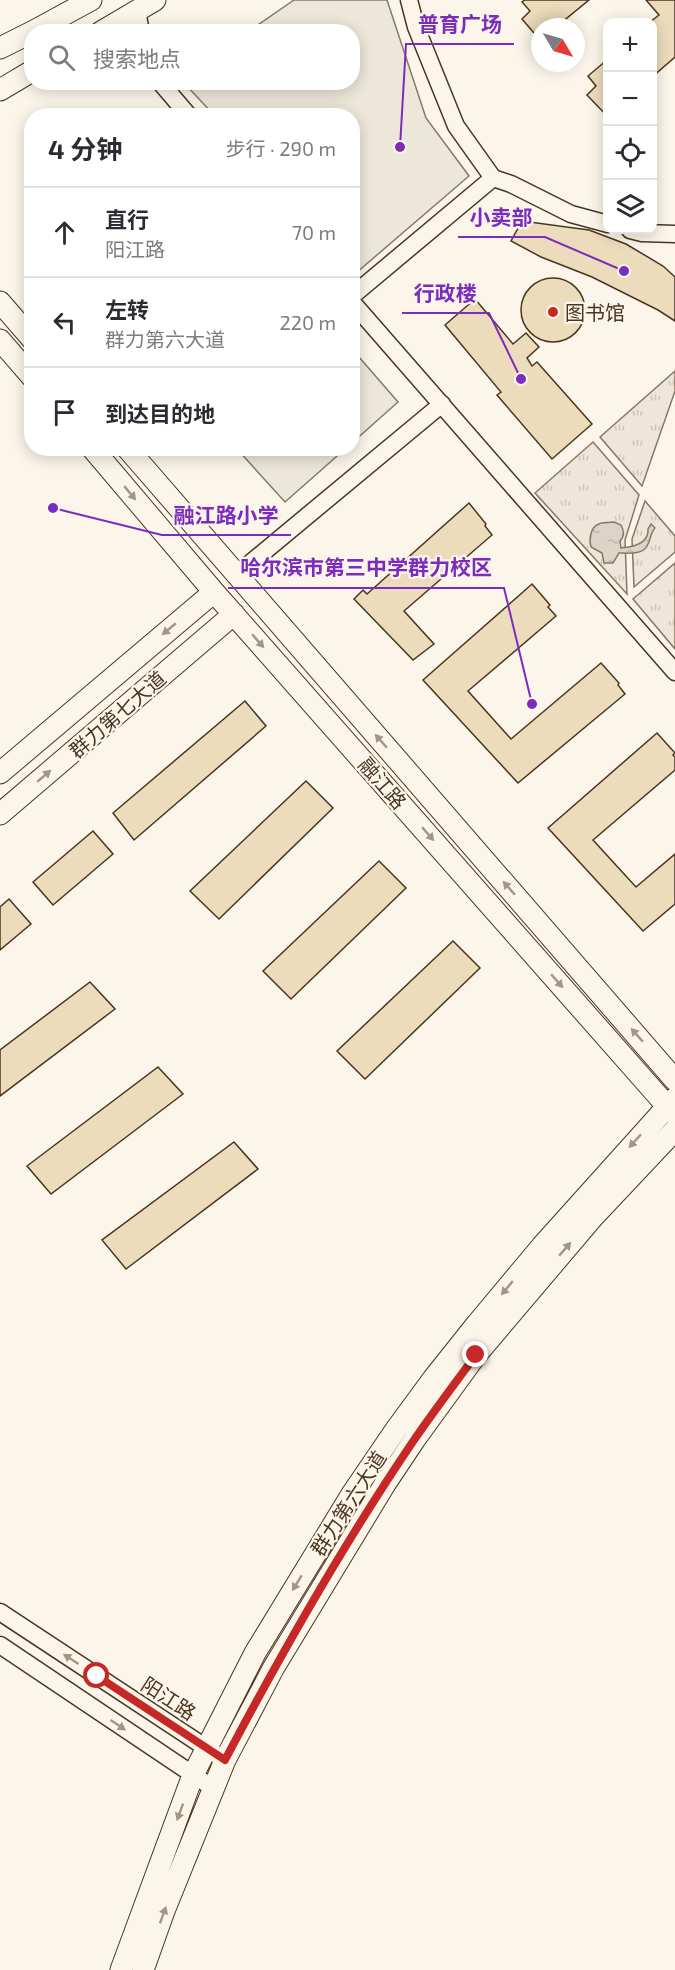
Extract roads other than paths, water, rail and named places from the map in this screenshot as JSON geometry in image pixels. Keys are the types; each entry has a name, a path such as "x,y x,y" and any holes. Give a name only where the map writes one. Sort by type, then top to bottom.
{"main road":[{"path":"47,24 91,0"},
{"path":"114,24 146,5"},
{"path":"0,48 24,36"},
{"path":"0,90 24,76"},
{"path":"0,302 24,330"},
{"path":"0,340 24,368"},
{"name":"融江路","path":"99,456 214,592 672,1106"},
{"name":"融江路","path":"134,456 675,1080"},
{"name":"群力第七大道","path":"0,772 214,592"},
{"name":"群力第七大道","path":"0,814 234,614"},
{"name":"群力第六大道","path":"121,1970 193,1775 206,1748 260,1644 352,1494 403,1420 476,1324 542,1246 672,1106"},
{"name":"群力第六大道","path":"143,1970 164,1911 225,1760 308,1608 415,1439 476,1355 543,1274 675,1130"}],"street":[{"path":"409,0 416,27 456,126 493,178 511,184 572,214 603,223"},
{"path":"142,24 146,5"},
{"path":"167,90 182,108"},
{"path":"360,289 493,178"},
{"path":"657,233 675,234"},
{"path":"360,311 675,672"},
{"path":"236,575 442,404"},
{"name":"阳江路","path":"0,1612 225,1760"},
{"path":"0,1645 213,1788"}],"water":[{"path":"614,522 621,525 623,529 621,548 643,541 651,524 655,528 645,549 634,553 619,553 613,563 604,563 602,553 591,547 591,534 599,524"}],"place":[{"name":"普育广场","path":"400,147"},
{"name":"小卖部","path":"624,271"},
{"name":"图书馆","path":"553,312"},
{"name":"行政楼","path":"521,379"},
{"name":"融江路小学","path":"53,508"},
{"name":"哈尔滨市第三中学群力校区","path":"532,704"}]}
